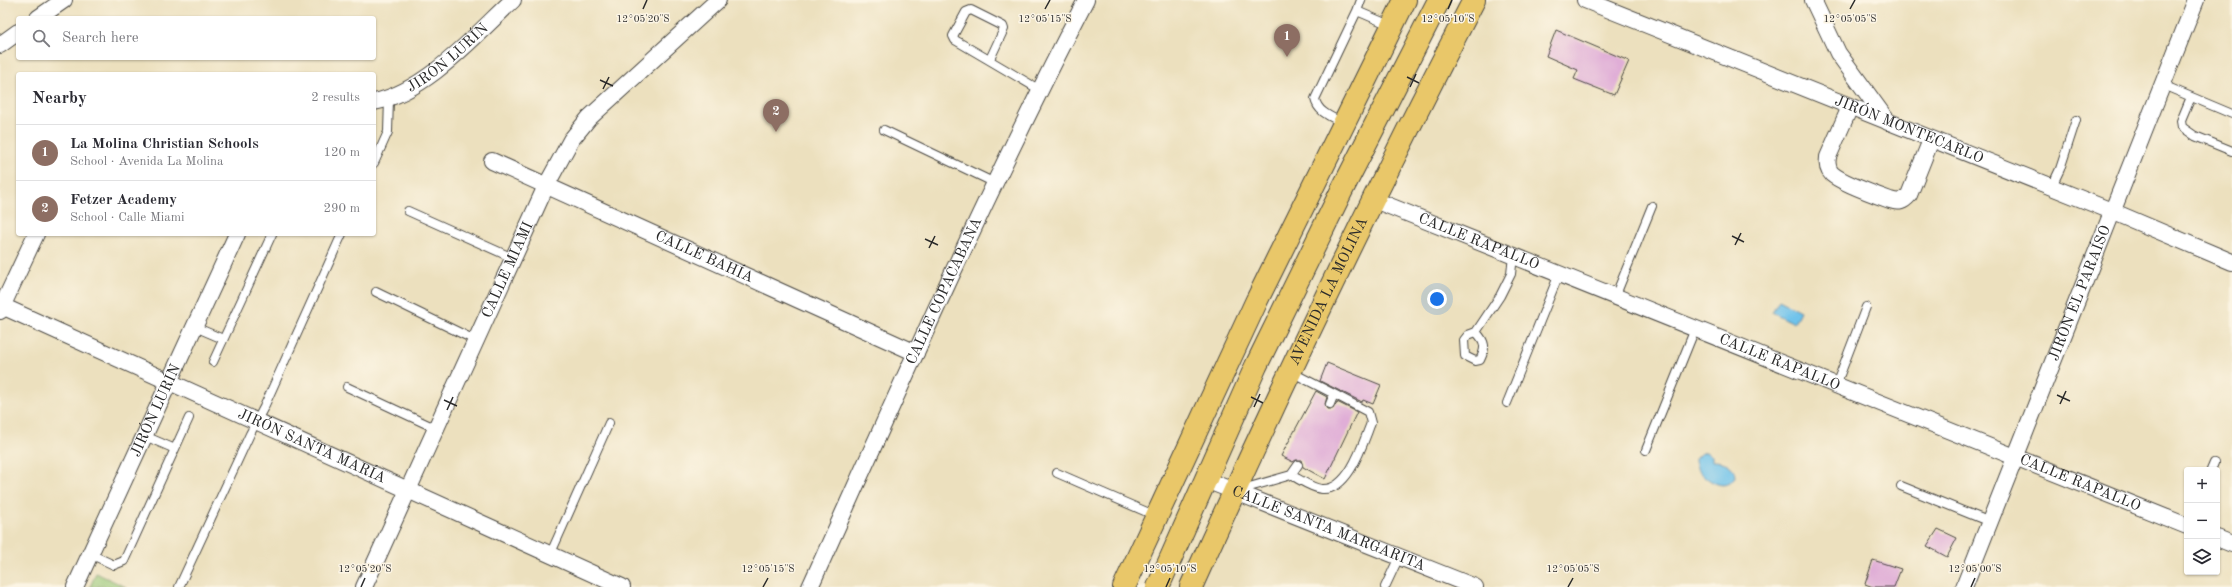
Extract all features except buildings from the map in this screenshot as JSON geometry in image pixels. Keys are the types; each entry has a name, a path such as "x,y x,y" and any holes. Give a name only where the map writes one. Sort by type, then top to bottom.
{"main road":[{"path":"1124,587 1256,300 1405,0"},
{"name":"AVENIDA LA MOLINA","path":"1158,587 1256,366 1324,227 1439,0"},
{"name":"AVENIDA LA MOLINA","path":"1191,587 1372,199 1474,0"}],"street":[{"path":"41,16 64,0"},
{"name":"JIRÓN LURÍN","path":"382,101 444,63 513,0"},
{"name":"CALLE MIAMI","path":"364,587 515,259 546,186 562,155 580,128 718,0"},
{"name":"CALLE COPACABANA","path":"810,587 995,183 1086,0"},
{"name":"JIRÓN MONTECARLO","path":"1585,0 1931,140 2114,212 2232,262"},
{"path":"1813,0 1838,53 1888,122"},
{"name":"JIRÒN EL PARAÍSO","path":"1964,587 2114,212 2196,0"},
{"path":"0,45 16,33"},
{"path":"1850,107 1828,157 1827,166 1832,174 1840,179 1890,200 1898,202 1904,201 1909,195 1931,140"},
{"name":"CALLE BAHÍA","path":"492,161 916,353"},
{"name":"CALLE RAPALLO","path":"1372,199 2184,525"},
{"path":"2,305 35,236"},
{"name":"JIRÓN LURÍN","path":"75,587 236,236"},
{"name":"JIRÓN SANTA MARÍA","path":"2,305 256,422 622,587"},
{"name":"CALLE SANTA MARGARITA","path":"1206,480 1475,587"},
{"path":"2220,539 2232,544"}],"lane":[{"path":"1344,123 1328,116 1317,107 1315,99 1361,0"},
{"path":"990,59 1004,29 1003,26 971,10 966,12 953,36 955,40 990,59 1040,90"},
{"path":"1357,11 1392,26"},
{"path":"2163,86 2232,114"},
{"path":"2191,97 2181,121 2182,127 2195,136 2232,151"},
{"path":"376,159 388,132 382,101"},
{"path":"2051,188 2060,169 2076,120"},
{"path":"884,130 995,183"},
{"path":"1615,297 1652,206"},
{"path":"408,211 515,259"},
{"path":"213,362 271,236"},
{"path":"179,587 341,236"},
{"path":"1476,332 1500,296 1511,274 1513,256"},
{"path":"1507,403 1559,274"},
{"path":"376,292 477,340"},
{"path":"1836,385 1866,307"},
{"path":"195,327 223,340"},
{"path":"1646,450 1694,329"},
{"path":"1290,372 1368,412 1371,423 1345,480 1334,487 1322,490 1291,475"},
{"path":"347,387 437,429"},
{"path":"1330,404 1334,394"},
{"path":"90,554 114,565 124,561 189,418"},
{"path":"550,554 609,423"},
{"path":"145,436 174,449"},
{"path":"1234,492 1291,475 1298,465"},
{"path":"1057,473 1156,517"},
{"path":"1901,486 1990,522"},
{"path":"1386,587 1399,556"}],"green space":[{"path":"96,573 126,587 90,587"}],"water":[{"path":"1779,300 1800,311 1794,323 1772,312"},
{"path":"1706,452 1712,456 1712,461 1731,466 1735,477 1730,483 1724,485 1717,484 1710,481 1699,470 1695,459 1700,454"}],"place":[{"name":"La Molina Christian Schools","path":"1287,57"},
{"name":"Fetzer Academy","path":"776,132"}]}
